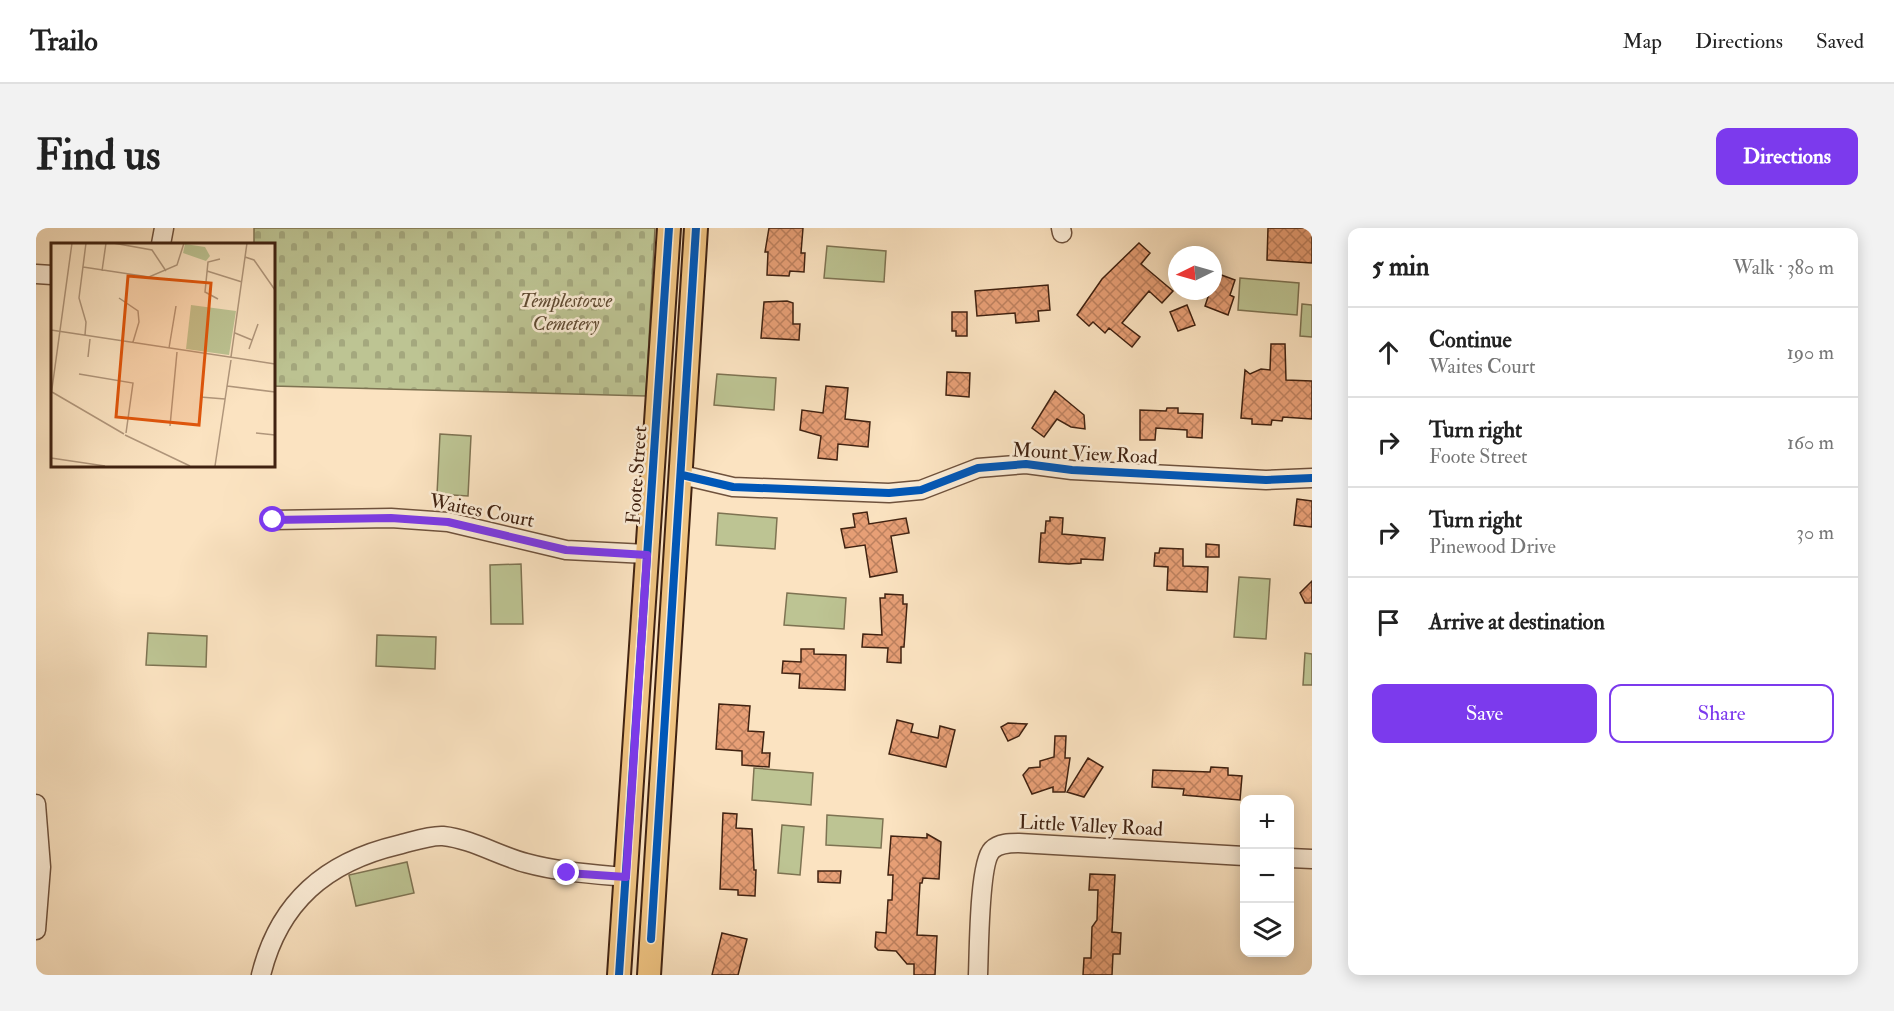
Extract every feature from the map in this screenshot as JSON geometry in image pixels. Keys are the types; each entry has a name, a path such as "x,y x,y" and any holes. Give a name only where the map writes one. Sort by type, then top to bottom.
{"main road":[{"name":"Foote Street","path":"619,975 669,228"},
{"path":"648,975 668,696 696,228"},
{"path":"638,695 668,696"}],"street":[{"path":"161,243 164,228"},
{"name":"Mount View Road","path":"682,475 733,487 890,493 921,490 978,468 1026,464 1117,472 1266,480 1312,478"},
{"name":"Waites Court","path":"273,520 391,518 448,522 566,550 647,555"},
{"path":"36,804 41,867 36,930"},
{"path":"261,975 273,936 294,904 318,881 346,861 379,849 443,836 524,863 567,873 626,877"},
{"name":"Little Valley Road","path":"978,975 984,871 989,853 999,845 1019,843 1240,856"},
{"path":"1294,858 1312,859"}],"green space":[{"name":"Templestowe Cemetery","path":"254,228 655,228 646,396 274,386 274,243 254,243"},
{"path":"827,246 886,251 884,282 824,278"},
{"path":"1240,278 1299,283 1297,315 1238,310"},
{"path":"1302,304 1312,305 1312,337 1300,336"},
{"path":"717,374 776,378 774,410 714,405"},
{"path":"440,434 471,436 468,496 437,494"},
{"path":"718,513 777,518 775,549 716,545"},
{"path":"521,564 523,624 491,624 490,565"},
{"path":"1239,577 1270,579 1266,639 1234,637"},
{"path":"787,593 846,598 844,629 784,625"},
{"path":"148,633 207,636 206,667 146,665"},
{"path":"377,635 436,637 435,669 376,666"},
{"path":"1305,653 1312,654 1312,685 1303,685"},
{"path":"754,768 813,773 811,805 752,800"},
{"path":"827,815 883,819 881,848 826,845"},
{"path":"782,825 804,827 800,875 778,873"},
{"path":"407,862 414,893 356,906 349,875"}],"building":[{"path":"769,228 803,228 801,253 805,253 804,272 790,271 789,276 767,275 768,252 765,252"},
{"path":"1268,228 1312,228 1312,263 1267,260"},
{"path":"1139,243 1150,253 1141,264 1168,287 1168,296 1162,303 1149,291 1122,323 1140,337 1132,347 1109,328 1105,333 1093,322 1089,326 1077,315 1102,279"},
{"path":"1222,275 1235,280 1230,295 1234,297 1228,315 1205,306 1207,300 1222,300"},
{"path":"1048,285 1050,310 1038,311 1039,321 1016,323 1015,313 977,316 975,291"},
{"path":"764,302 793,303 793,324 800,324 799,340 761,338"},
{"path":"1187,305 1195,325 1178,331 1170,312"},
{"path":"952,312 967,312 967,336 956,336 956,331 952,331"},
{"path":"1271,344 1285,344 1286,380 1312,381 1312,419 1283,417 1282,421 1272,420 1271,425 1252,424 1252,419 1241,418 1245,370 1250,374 1261,369 1270,370"},
{"path":"947,372 970,373 969,397 946,395"},
{"path":"826,386 848,388 845,419 870,422 868,447 838,444 837,460 818,458 821,436 800,430 802,410 823,413"},
{"path":"1055,391 1084,415 1085,429 1071,427 1057,419 1044,437 1032,428"},
{"path":"1167,408 1178,408 1178,413 1203,414 1202,438 1187,437 1187,430 1156,428 1155,440 1140,440 1140,410 1166,411"},
{"path":"1297,499 1312,501 1312,527 1294,525"},
{"path":"867,512 869,524 906,518 909,533 891,536 897,572 870,577 865,545 845,548 841,529 855,527 853,514"},
{"path":"1050,517 1063,518 1062,534 1105,538 1103,560 1081,559 1081,563 1069,564 1039,562 1041,533 1045,533 1046,521 1050,521"},
{"path":"1206,544 1219,545 1219,557 1206,557"},
{"path":"1160,548 1183,549 1183,566 1208,567 1207,592 1167,590 1168,567 1154,566 1155,553 1159,553"},
{"path":"1312,581 1312,603 1305,603 1300,593"},
{"path":"885,594 903,595 903,604 907,604 901,663 887,662 888,648 862,647 863,634 882,635 880,598 885,598"},
{"path":"801,649 814,649 814,654 846,655 845,690 799,688 800,674 782,673 783,661 801,662"},
{"path":"719,704 750,706 748,731 764,732 762,753 770,753 769,767 742,765 742,751 716,749"},
{"path":"897,720 913,724 911,732 938,738 940,726 955,730 946,767 889,754"},
{"path":"1008,723 1027,724 1019,736 1008,741 1001,727"},
{"path":"1055,736 1066,736 1065,758 1070,758 1065,792 1053,792 1053,787 1032,794 1023,775 1029,768 1040,767 1040,761 1054,757"},
{"path":"1088,758 1103,767 1084,797 1067,792"},
{"path":"1211,767 1228,768 1228,775 1242,776 1240,800 1183,795 1184,789 1152,787 1153,770 1210,772"},
{"path":"723,813 737,814 736,828 752,829 754,870 756,870 755,896 738,895 738,890 720,889"},
{"path":"927,834 941,842 939,879 923,878 920,883 917,935 937,936 935,975 914,975 914,964 907,964 896,951 878,950 875,947 876,932 886,933 888,900 892,900 893,875 888,875 891,836 927,838"},
{"path":"818,871 841,871 840,883 818,882"},
{"path":"1090,874 1115,875 1112,932 1121,933 1120,954 1113,954 1112,975 1083,975 1084,958 1091,958 1092,927 1097,920 1098,890 1089,890"},
{"path":"722,933 747,939 738,975 712,975"}],"cycle path":[{"path":"619,975 669,228"},
{"path":"651,939 696,228"},
{"path":"682,475 733,487 889,493 921,490 978,468 1026,464 1072,470 1266,480 1312,478"}],"route":[{"path":"273,520 391,518 448,522 566,550 647,555 626,877 567,873"}]}
